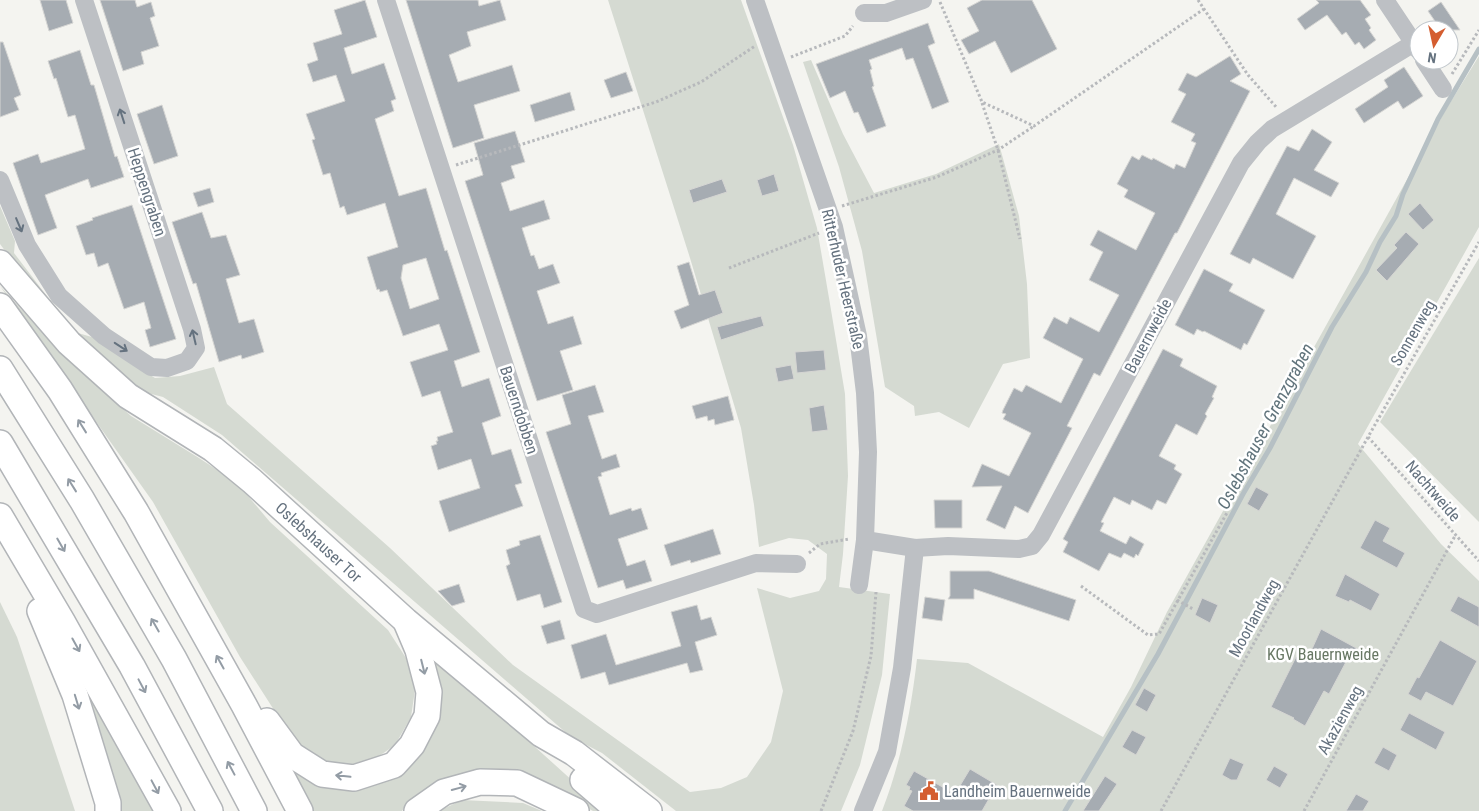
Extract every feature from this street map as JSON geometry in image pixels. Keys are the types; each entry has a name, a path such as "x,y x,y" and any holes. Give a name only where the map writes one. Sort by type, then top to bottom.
{"highway":[{"name":"Oslebshauser Tor","path":"0,263 69,343 128,396 214,449 252,481 406,621 541,734 574,753 649,811"},
{"path":"0,306 60,390 136,512 244,704 300,811"},
{"path":"0,368 82,500 174,658 254,811"},
{"path":"0,443 132,666 210,811"},
{"path":"4,522 11,544 49,628 75,694 108,803 108,811"},
{"path":"4,522 62,621 168,811"},
{"path":"244,704 267,722 292,755 322,774 354,778 394,765 412,745 427,716 428,708 429,692 418,650 406,621"},
{"path":"541,734 563,762 619,811"},
{"path":"417,811 444,792 480,782 517,783 576,811"}],"street":[{"name":"Heppengraben","path":"0,180 28,245 59,296 104,336 151,367 166,368 187,361 196,348 192,329 84,0"},
{"name":"Bauerndobben","path":"386,0 584,609 597,614 756,563 797,564"},
{"name":"Ritterhuder Heerstraße","path":"755,0 834,227 858,336 866,394 868,452 865,540 868,587"},
{"path":"864,13 886,13 923,0"},
{"path":"1385,0 1409,36"},
{"name":"Bauernweide","path":"865,540 914,548 948,546 1019,549 1032,546 1041,535 1241,163 1265,136 1287,120 1409,51"},
{"path":"1431,70 1443,89"},
{"path":"863,811 887,752 902,668 914,548"}],"path":[{"path":"939,0 982,102 998,150 1020,239"},
{"path":"1198,0 1248,75 1287,120"},
{"path":"828,210 937,177 998,150 1204,9"},
{"path":"776,62 845,36 864,13"},
{"path":"1443,89 1479,30"},
{"path":"441,170 656,102 701,82 767,37"},
{"path":"982,102 1034,126"},
{"path":"729,268 834,227"},
{"name":"Sonnenweg","path":"1368,437 1479,242"},
{"name":"Nachtweide","path":"1368,437 1479,562"},
{"name":"Moorlandweg","path":"1161,811 1368,437"},
{"path":"1081,586 1148,635 1159,634 1228,511"},
{"name":"Akazienweg","path":"1304,811 1455,536"},
{"path":"797,564 820,544 845,539 865,540"},
{"path":"821,811 853,731 871,656 868,587"},
{"path":"1177,600 1193,609"}],"green space":[{"path":"608,0 741,0 793,145 817,228 845,394 848,476 839,587 890,594 882,675 860,765 841,811 676,811 602,753 571,737 222,435 163,397 136,390 90,351 21,272 0,244 0,206 15,241 14,253 78,333 102,340 155,378 180,376 214,367 227,404 390,548 513,665 690,792 721,788 747,777 771,742 783,691 757,588 790,598 819,591 826,579 827,554 808,540 789,538 759,547 741,428 690,258"},
{"name":"KGV Bauernweide","path":"1479,56 1479,227 1358,444 1441,544 1479,581 1479,811 882,811 895,774 904,736 912,698 917,659 968,663 1103,737 1131,687 1167,612 1445,111"},
{"path":"811,60 843,134 874,193 936,174 999,144 1019,216 1027,284 1030,358 1003,364 969,428 939,412 915,416 914,406 885,387 862,251 839,167 803,62"},
{"path":"1479,258 1479,522 1380,422"},
{"path":"0,286 64,356 131,416 237,483 270,522 388,630 406,658 415,690 411,717 395,745 372,761 343,766 313,757 290,735 240,657 153,502"},
{"path":"0,602 17,637 75,811 0,811"},
{"path":"67,649 156,811 114,811"},
{"path":"423,650 492,708 606,811 593,811 579,803 451,779 410,800 402,811 308,811 288,766 322,785 422,746"},
{"path":"462,800 523,803 542,811 439,811"}],"building":[{"path":"40,0 66,0 73,23 49,31"},
{"path":"100,0 135,0 137,7 151,2 155,16 150,18 159,46 141,52 144,64 123,71"},
{"path":"365,0 377,37 344,48 352,74 384,63 396,99 391,101 394,111 375,119 399,196 426,188 445,251 447,250 480,352 454,361 462,387 489,378 501,416 482,423 492,455 511,449 522,483 515,485 523,506 449,532 439,501 480,488 471,459 438,470 431,446 437,444 437,437 453,432 440,391 422,397 410,362 448,350 439,324 403,336 387,290 380,292 379,289 377,290 367,257 398,247 385,203 347,215 344,206 340,208 330,173 323,175 312,140 315,139 306,114 345,101 336,75 313,82 307,64 318,60 313,43 342,34 334,10","holes":["426,258 439,299 410,309 401,278 403,265"]},
{"path":"406,0 478,0 479,6 500,0 506,20 467,32 471,46 449,55 458,82 512,65 520,91 474,105 484,138 453,148"},
{"path":"982,0 1032,0 1057,49 1011,73 995,41 969,54 961,40 979,31 967,8"},
{"path":"1316,0 1360,0 1371,15 1365,19 1371,28 1369,30 1376,40 1364,49 1359,42 1355,45 1346,32 1342,35 1327,15 1305,30 1297,19 1319,3"},
{"path":"1441,2 1453,20 1434,20 1428,11"},
{"path":"928,23 935,43 928,46 949,102 932,109 913,58 906,60 902,48 869,60 874,86 872,87 886,126 867,133 858,112 854,113 845,91 830,98 816,64"},
{"path":"0,42 3,42 21,95 14,98 19,110 0,117"},
{"path":"80,50 91,85 94,85 115,157 117,156 124,177 91,188 88,179 45,195 57,228 38,235 13,163 38,154 41,163 85,149 75,115 68,117 56,78 54,79 48,61"},
{"path":"1230,56 1241,74 1230,81 1250,91 1177,233 1175,233 1100,376 1094,373 1067,426 1072,428 1028,513 1015,506 1005,529 986,520 1002,486 972,487 982,464 1009,476 1031,433 1003,419 1006,414 1002,413 1003,410 1014,388 1022,392 1026,385 1061,403 1083,359 1043,338 1054,317 1067,324 1070,317 1099,332 1119,295 1089,280 1103,252 1090,245 1098,230 1136,250 1155,213 1124,197 1128,190 1117,184 1132,156 1139,160 1142,155 1152,160 1153,158 1174,169 1176,164 1185,168 1196,143 1191,141 1195,134 1171,122 1186,94 1178,90 1187,73 1196,77"},
{"path":"1404,67 1423,96 1403,109 1398,101 1364,123 1355,109 1388,87 1384,80"},
{"path":"626,72 633,91 611,98 604,80"},
{"path":"570,92 575,110 535,122 530,105"},
{"path":"162,105 178,156 154,164 137,114"},
{"path":"1312,129 1332,142 1314,170 1339,183 1331,197 1294,178 1276,214 1316,236 1293,279 1253,258 1250,264 1230,254 1287,146 1299,151"},
{"path":"515,131 525,162 511,166 515,178 501,183 510,211 544,200 550,219 522,228 531,256 534,255 539,269 553,264 560,283 537,291 548,324 573,316 582,344 560,351 573,390 537,401 465,181 483,175 474,143"},
{"path":"774,174 779,191 762,196 757,180"},
{"path":"722,179 727,192 693,203 689,190"},
{"path":"210,188 214,202 198,207 193,193"},
{"path":"1420,203 1434,220 1423,230 1408,214"},
{"path":"132,205 176,339 150,347 145,330 151,328 144,302 124,309 108,263 98,267 94,253 86,255 76,226 93,220 92,218"},
{"path":"202,212 211,238 226,235 240,275 226,279 239,323 254,319 264,352 242,359 241,355 219,362 196,283 193,284 172,222"},
{"path":"1406,232 1419,244 1387,281 1376,270 1397,248 1394,245"},
{"path":"689,262 699,295 715,290 723,313 681,329 674,311 689,305 677,266"},
{"path":"1204,269 1233,284 1229,291 1265,310 1247,345 1244,343 1241,350 1204,331 1197,329 1194,335 1175,325"},
{"path":"761,316 764,326 721,340 717,327"},
{"path":"1163,349 1183,359 1180,366 1217,386 1212,397 1214,398 1197,435 1176,424 1159,456 1176,465 1174,469 1182,474 1166,504 1157,500 1152,510 1132,500 1130,505 1114,497 1101,522 1104,523 1100,531 1126,544 1130,536 1144,544 1138,556 1136,554 1134,558 1124,553 1121,558 1109,553 1099,571 1063,552 1068,542 1063,539"},
{"path":"824,350 826,370 797,373 795,352"},
{"path":"791,365 794,379 778,382 775,368"},
{"path":"595,385 604,412 588,416 602,459 616,454 620,467 601,473 602,476 598,477 610,515 631,508 632,511 641,508 648,529 618,539 627,566 645,560 652,581 626,589 623,580 598,588 546,432 571,424 562,395"},
{"path":"728,396 734,420 715,425 714,419 708,421 707,416 696,419 692,406"},
{"path":"824,405 828,430 812,432 809,408"},
{"path":"1256,487 1269,494 1259,511 1247,504"},
{"path":"934,500 962,500 962,528 935,528"},
{"path":"1375,520 1390,528 1383,541 1405,553 1397,568 1360,548"},
{"path":"713,529 721,554 691,563 690,560 671,566 664,545"},
{"path":"540,535 562,602 544,608 540,594 517,601 506,566 510,564 506,550 520,545 519,541"},
{"path":"950,571 989,571 1076,600 1069,621 974,589 974,599 948,599 950,596"},
{"path":"1345,574 1380,594 1371,611 1350,600 1349,602 1335,596"},
{"path":"459,584 465,602 452,606 438,591"},
{"path":"1458,596 1479,607 1479,627 1450,611"},
{"path":"925,597 945,600 942,621 922,618"},
{"path":"1202,598 1218,605 1210,623 1195,615"},
{"path":"697,605 701,620 711,617 717,635 695,642 703,670 690,673 687,663 609,685 605,672 581,679 571,645 606,634 616,665 681,646 671,612"},
{"path":"560,620 565,639 547,644 541,626"},
{"path":"1321,629 1358,649 1351,662 1347,660 1329,694 1324,691 1305,726 1294,718 1271,707 1297,655 1307,660"},
{"path":"1440,640 1477,661 1453,706 1426,692 1421,701 1408,694"},
{"path":"1144,688 1156,695 1147,712 1135,705"},
{"path":"1409,713 1445,732 1436,750 1400,730"},
{"path":"1132,730 1146,737 1136,755 1122,747"},
{"path":"1383,747 1397,755 1389,771 1374,763"},
{"path":"1230,758 1244,764 1237,780 1231,780 1222,775"},
{"path":"1274,766 1288,774 1280,788 1266,780"},
{"name":"Landheim Bauernweide","path":"970,769 997,785 982,811 913,811 904,806 912,791 906,785 914,771 955,794"},
{"path":"1105,776 1117,784 1099,811 1083,811"},
{"path":"1356,794 1369,801 1363,811 1346,811"}],"waterway":[{"name":"Oslebshauser Grenzgraben","path":"1065,811 1158,654 1243,494 1270,448 1332,327 1366,272 1380,242 1396,216 1403,194 1438,119 1479,49"}],"place":[{"name":"Landheim Bauernweide","path":"929,791"}]}
